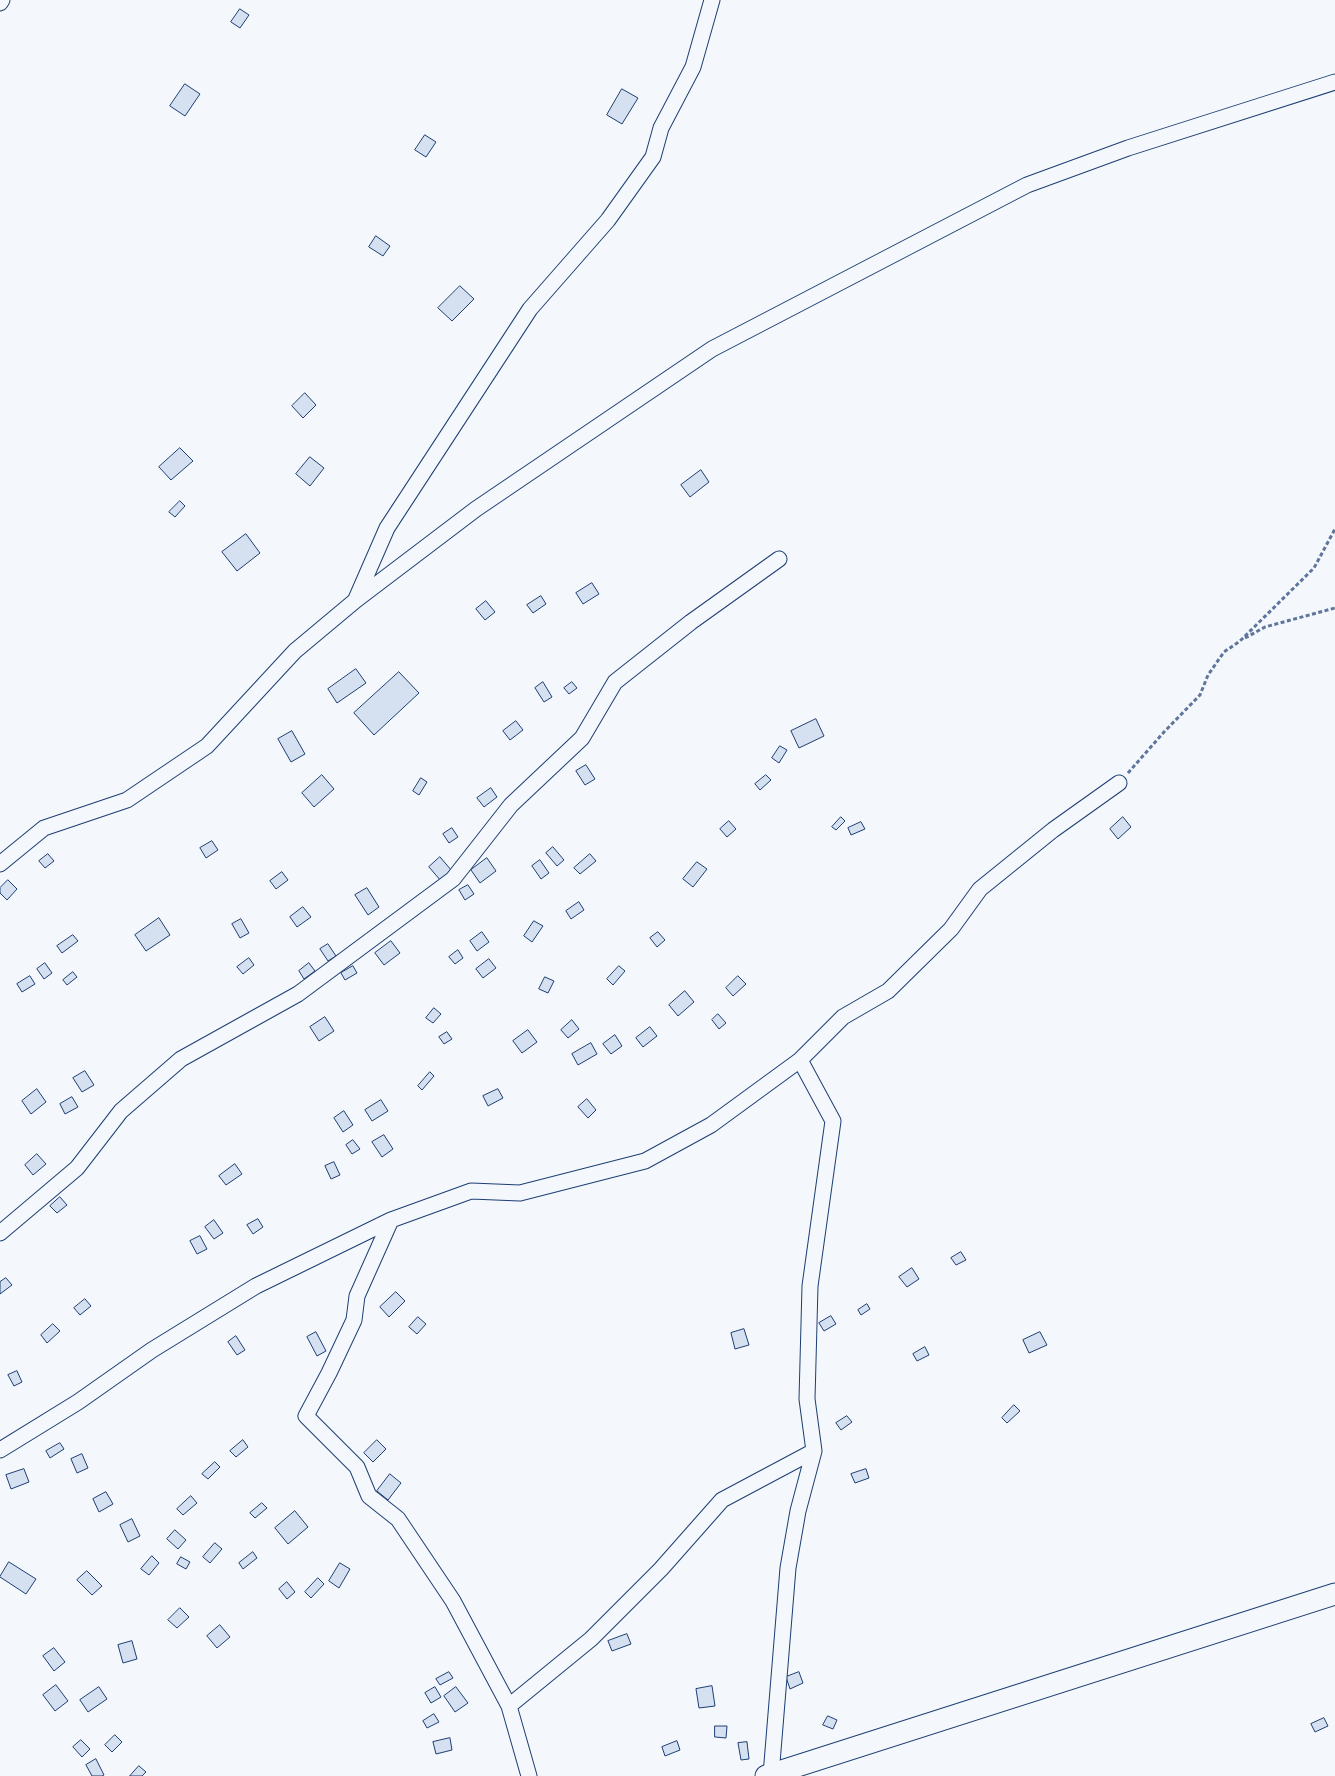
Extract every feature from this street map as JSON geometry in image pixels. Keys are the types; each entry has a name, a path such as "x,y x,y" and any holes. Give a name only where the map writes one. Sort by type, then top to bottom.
{"main road":[{"path":"768,1775 1333,1598"}],"street":[{"path":"356,600 387,528 530,309 608,220 653,158 661,128 693,67 712,0"},
{"path":"0,864 44,828 127,800 207,746 295,651 356,600 476,509 712,349 833,284 1027,185 1128,148 1335,82"},
{"path":"0,1233 77,1168 121,1111 182,1060 298,994 453,879 511,805 582,738 615,682 691,622 779,560"},
{"path":"0,1450 78,1402 152,1350 256,1286 391,1220 471,1191 520,1193 644,1161 711,1125 800,1060 843,1017 888,991 951,929 980,889 1053,830 1119,783"},
{"path":"768,1775 788,1568 798,1511 814,1451 807,1399 810,1286 832,1121 800,1060"},
{"path":"391,1220 357,1296 354,1320 306,1416 357,1467 368,1496 398,1519 453,1601 509,1706 529,1776"},
{"path":"509,1706 591,1639 661,1569 722,1500 814,1451"}],"path":[{"path":"1240,641 1314,568 1335,528"},
{"path":"1119,783 1200,695 1208,675 1224,652 1265,627 1335,608"}],"building":[{"path":"240,9 249,15 240,28 231,22"},
{"path":"185,84 200,94 185,116 170,106"},
{"path":"622,89 638,98 622,124 607,115"},
{"path":"425,135 436,142 426,157 415,150"},
{"path":"376,236 390,246 383,256 369,247"},
{"path":"460,286 474,299 452,321 438,308"},
{"path":"305,393 316,405 303,418 292,406"},
{"path":"180,448 193,461 171,480 159,467"},
{"path":"310,457 324,468 310,486 296,474"},
{"path":"701,470 709,482 690,497 681,485"},
{"path":"180,501 185,506 175,517 169,512"},
{"path":"246,534 260,553 237,571 222,552"},
{"path":"592,583 599,594 583,604 576,593"},
{"path":"541,596 546,604 533,613 527,605"},
{"path":"486,601 495,612 485,620 476,609"},
{"path":"356,669 366,683 337,703 328,689"},
{"path":"399,672 419,693 374,735 354,713"},
{"path":"543,682 552,697 544,702 535,688"},
{"path":"572,682 577,688 569,694 564,688"},
{"path":"816,719 824,736 799,748 791,731"},
{"path":"516,721 523,730 510,740 503,731"},
{"path":"292,731 305,754 291,762 278,739"},
{"path":"780,746 787,750 779,763 772,758"},
{"path":"586,765 595,779 585,785 576,771"},
{"path":"322,775 334,789 314,807 302,793"},
{"path":"766,775 771,780 760,790 755,784"},
{"path":"421,778 427,782 419,795 413,791"},
{"path":"491,788 497,797 484,807 477,798"},
{"path":"841,817 845,821 836,830 832,827"},
{"path":"1123,817 1131,827 1118,839 1110,829"},
{"path":"729,821 736,829 727,837 720,829"},
{"path":"861,822 865,829 851,835 848,828"},
{"path":"452,828 458,837 449,843 443,834"},
{"path":"212,841 218,850 206,858 200,848"},
{"path":"553,847 564,860 557,866 546,853"},
{"path":"48,854 54,861 45,868 39,861"},
{"path":"590,854 596,861 580,874 574,868"},
{"path":"440,857 452,871 441,881 429,867"},
{"path":"487,858 496,871 480,883 471,870"},
{"path":"540,860 549,873 541,879 532,866"},
{"path":"697,862 707,869 693,887 683,879"},
{"path":"282,872 288,880 276,889 270,881"},
{"path":"8,880 17,889 7,900 0,893 0,888"},
{"path":"468,885 474,894 465,900 459,890"},
{"path":"367,888 379,907 368,915 355,895"},
{"path":"579,902 584,910 571,919 566,911"},
{"path":"303,907 311,917 297,927 290,917"},
{"path":"159,918 170,935 146,951 135,935"},
{"path":"241,919 249,933 240,938 232,924"},
{"path":"534,921 543,926 532,942 524,936"},
{"path":"482,932 489,942 477,951 470,941"},
{"path":"658,932 665,940 657,947 650,938"},
{"path":"73,935 78,941 62,953 57,946"},
{"path":"391,941 400,953 384,965 375,953"},
{"path":"328,944 336,956 328,961 320,949"},
{"path":"458,950 463,958 455,964 449,957"},
{"path":"249,958 254,965 243,974 237,967"},
{"path":"489,959 496,968 483,978 476,969"},
{"path":"45,963 52,973 44,979 37,969"},
{"path":"309,963 315,971 304,979 299,971"},
{"path":"353,966 357,973 345,980 341,973"},
{"path":"619,966 625,971 613,985 607,979"},
{"path":"73,972 77,977 67,985 63,980"},
{"path":"30,976 35,984 22,992 17,984"},
{"path":"738,976 746,984 733,996 726,988"},
{"path":"545,977 554,981 548,993 539,989"},
{"path":"685,991 694,1002 678,1016 669,1005"},
{"path":"434,1008 441,1014 433,1023 426,1018"},
{"path":"718,1014 726,1023 719,1029 712,1020"},
{"path":"325,1017 334,1031 319,1041 310,1027"},
{"path":"572,1020 579,1029 568,1038 561,1030"},
{"path":"650,1027 657,1036 643,1047 636,1038"},
{"path":"528,1030 537,1042 522,1053 513,1041"},
{"path":"447,1032 452,1039 444,1044 439,1037"},
{"path":"615,1035 622,1046 611,1054 603,1044"},
{"path":"591,1043 597,1054 578,1065 572,1054"},
{"path":"85,1071 94,1085 82,1092 73,1078"},
{"path":"430,1072 434,1076 422,1090 418,1086"},
{"path":"37,1089 46,1102 31,1114 22,1101"},
{"path":"498,1089 503,1098 488,1106 483,1096"},
{"path":"72,1097 78,1107 65,1114 60,1104"},
{"path":"587,1099 596,1110 588,1118 578,1107"},
{"path":"381,1100 388,1111 372,1121 365,1110"},
{"path":"344,1111 353,1125 343,1132 334,1118"},
{"path":"384,1135 393,1149 382,1157 372,1142"},
{"path":"353,1140 360,1149 352,1154 346,1145"},
{"path":"37,1154 46,1164 33,1175 25,1165"},
{"path":"334,1162 340,1175 331,1179 325,1166"},
{"path":"235,1164 242,1174 226,1185 219,1176"},
{"path":"60,1197 67,1205 57,1213 50,1206"},
{"path":"258,1219 263,1227 253,1234 247,1225"},
{"path":"214,1220 223,1233 214,1239 205,1227"},
{"path":"200,1236 207,1249 197,1254 190,1241"},
{"path":"961,1252 966,1260 956,1265 951,1258"},
{"path":"912,1268 919,1279 907,1287 899,1277"},
{"path":"6,1278 12,1285 0,1294 0,1282"},
{"path":"396,1292 405,1301 389,1317 380,1307"},
{"path":"85,1299 91,1306 80,1315 74,1308"},
{"path":"867,1304 870,1309 861,1315 858,1310"},
{"path":"831,1316 836,1324 824,1331 819,1323"},
{"path":"418,1317 426,1324 417,1334 409,1327"},
{"path":"53,1324 60,1331 47,1343 41,1335"},
{"path":"744,1329 749,1345 735,1349 731,1333"},
{"path":"316,1332 326,1351 317,1356 307,1337"},
{"path":"1040,1332 1047,1345 1029,1353 1023,1340"},
{"path":"236,1336 245,1350 237,1355 228,1342"},
{"path":"925,1347 929,1355 917,1361 913,1354"},
{"path":"17,1371 22,1382 14,1386 8,1375"},
{"path":"1014,1405 1020,1411 1007,1423 1002,1418"},
{"path":"847,1416 852,1422 841,1430 836,1423"},
{"path":"243,1440 248,1447 236,1457 230,1451"},
{"path":"377,1440 386,1449 373,1462 364,1453"},
{"path":"60,1443 64,1449 50,1458 46,1451"},
{"path":"82,1454 88,1468 77,1473 71,1459"},
{"path":"215,1462 220,1467 208,1479 202,1474"},
{"path":"24,1469 29,1482 11,1489 6,1475"},
{"path":"866,1469 869,1478 855,1483 851,1474"},
{"path":"390,1474 401,1483 388,1500 377,1491"},
{"path":"106,1492 113,1504 99,1512 93,1499"},
{"path":"191,1496 197,1503 183,1515 177,1509"},
{"path":"262,1503 267,1508 255,1518 250,1513"},
{"path":"295,1511 308,1527 288,1544 275,1528"},
{"path":"132,1519 140,1536 128,1542 120,1525"},
{"path":"175,1530 186,1540 178,1549 167,1539"},
{"path":"215,1543 222,1549 210,1563 203,1557"},
{"path":"253,1552 257,1558 243,1569 239,1563"},
{"path":"152,1556 159,1563 149,1575 141,1569"},
{"path":"181,1557 190,1562 186,1569 177,1564"},
{"path":"9,1562 36,1579 26,1594 0,1577"},
{"path":"340,1563 350,1569 339,1588 329,1581"},
{"path":"87,1571 102,1586 92,1595 77,1580"},
{"path":"318,1578 324,1584 311,1598 305,1592"},
{"path":"287,1582 295,1592 287,1599 279,1589"},
{"path":"180,1608 189,1617 177,1628 168,1620"},
{"path":"220,1625 230,1637 217,1648 207,1636"},
{"path":"627,1634 631,1644 612,1651 608,1641"},
{"path":"132,1641 137,1659 123,1663 118,1645"},
{"path":"54,1648 65,1662 54,1671 43,1656"},
{"path":"449,1672 453,1678 440,1685 436,1679"},
{"path":"799,1672 803,1683 790,1689 786,1677"},
{"path":"56,1685 68,1701 55,1711 43,1695"},
{"path":"712,1686 715,1706 699,1708 696,1689"},
{"path":"99,1687 107,1699 88,1712 80,1700"},
{"path":"435,1687 441,1697 431,1703 425,1693"},
{"path":"456,1687 468,1703 455,1712 444,1696"},
{"path":"434,1714 439,1722 427,1728 423,1721"},
{"path":"828,1716 837,1720 833,1729 823,1725"},
{"path":"1324,1718 1328,1726 1315,1732 1311,1724"},
{"path":"715,1726 727,1726 726,1738 715,1737"},
{"path":"115,1735 122,1742 112,1752 105,1745"},
{"path":"450,1738 452,1750 436,1754 433,1742"},
{"path":"81,1740 90,1749 82,1757 73,1747"},
{"path":"677,1741 680,1750 665,1756 662,1747"},
{"path":"747,1742 749,1759 741,1760 738,1743"},
{"path":"96,1759 104,1775 102,1776 92,1776 86,1765"},
{"path":"139,1766 146,1772 142,1776 130,1776"}]}
